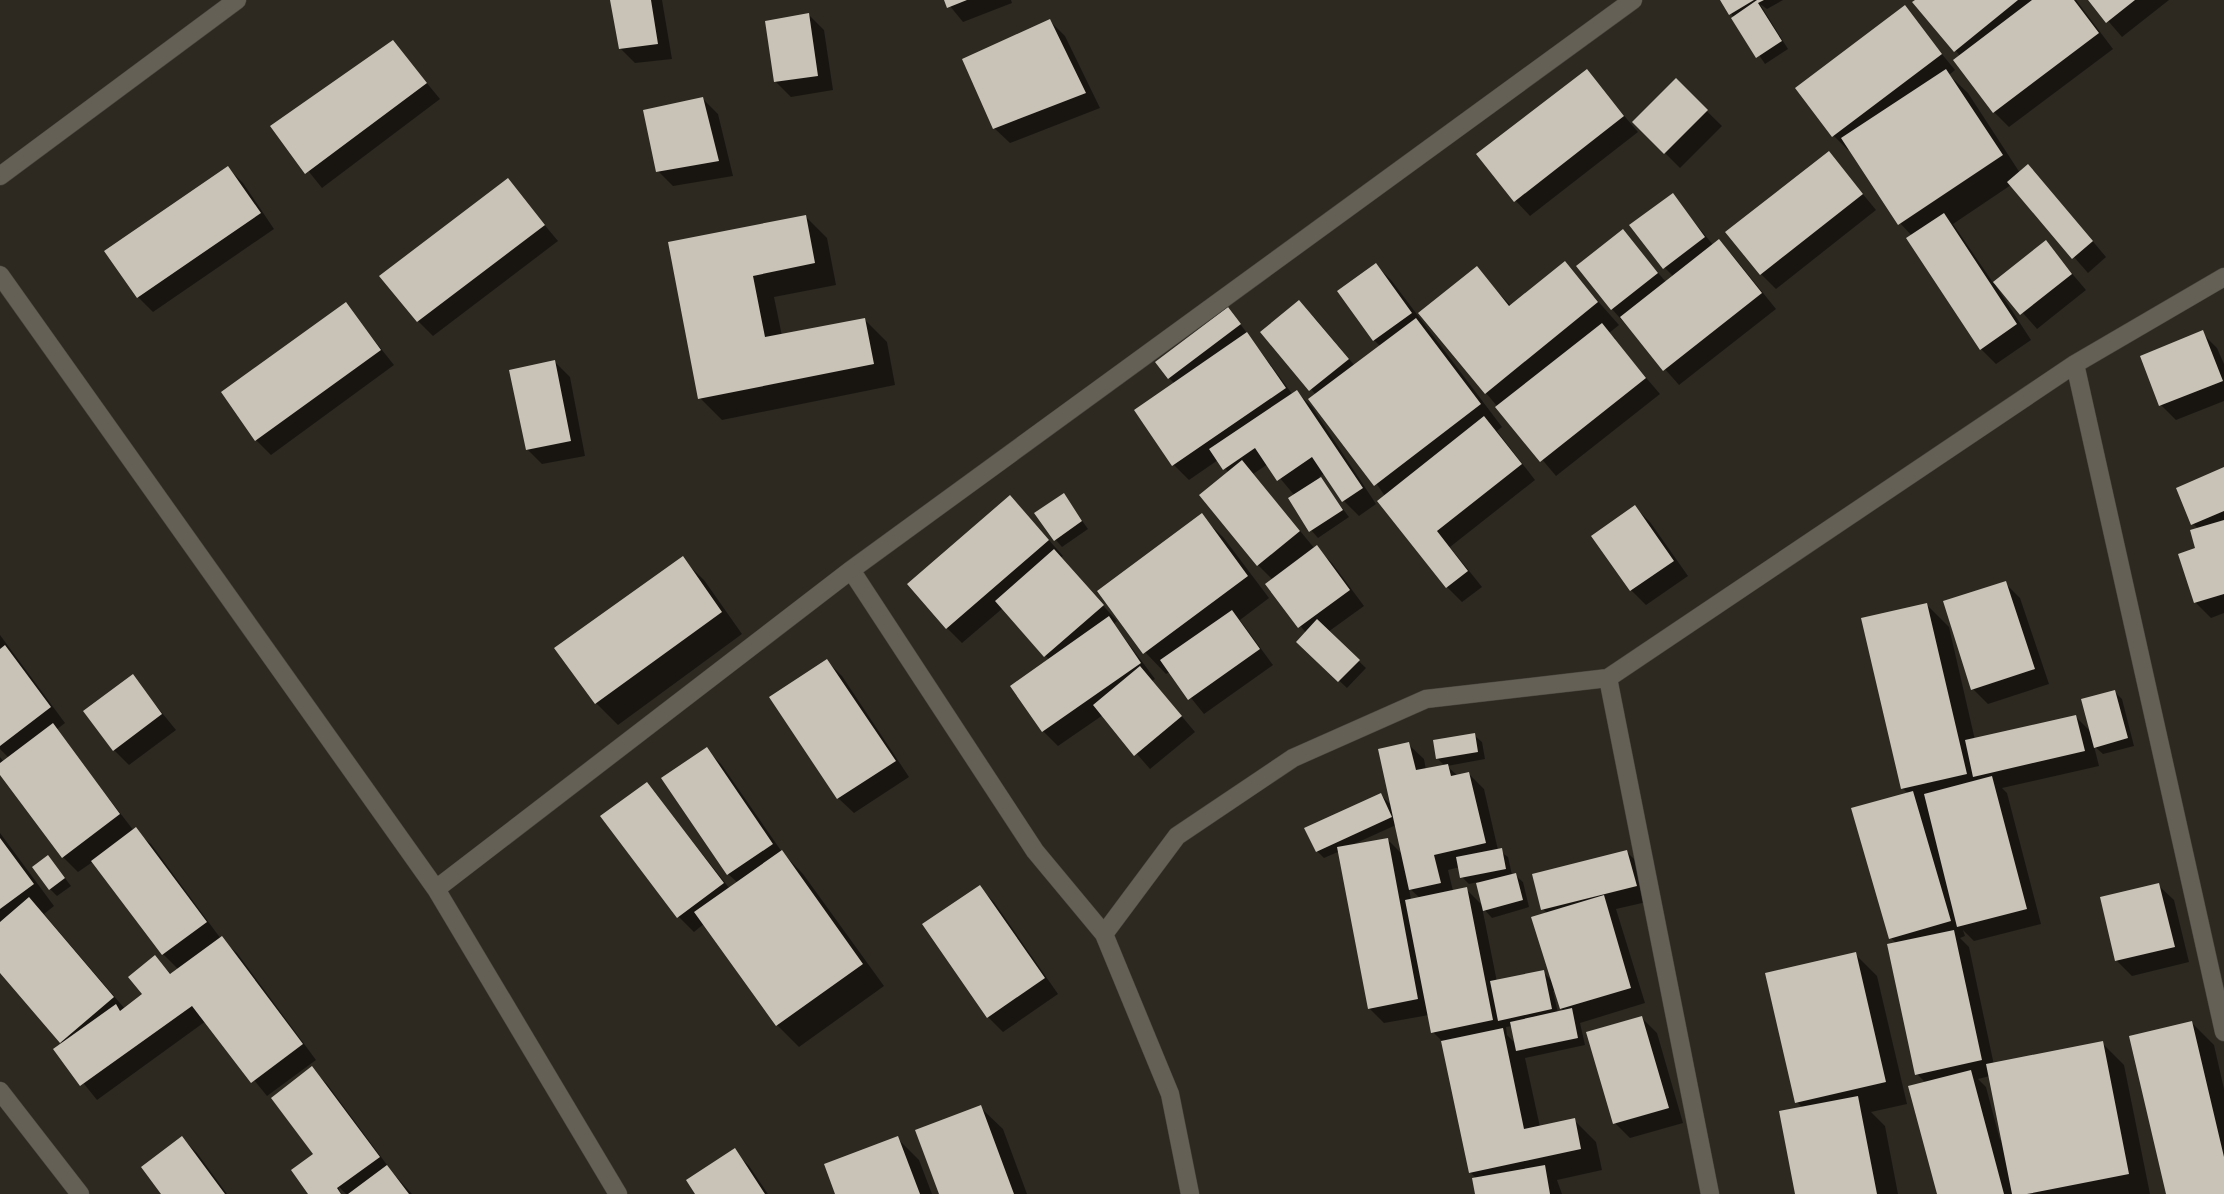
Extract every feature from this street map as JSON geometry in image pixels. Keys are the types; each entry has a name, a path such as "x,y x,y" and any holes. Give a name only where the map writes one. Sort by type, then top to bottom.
{"street":[{"path":"0,176 237,0"},
{"path":"436,890 851,570 1633,0"},
{"path":"0,275 436,890 618,1194"},
{"path":"1104,934 1177,836 1293,758 1426,699 1608,678 2075,364 2224,277"},
{"path":"2075,364 2224,1032"},
{"path":"851,570 1035,850 1104,934 1170,1094 1190,1194"},
{"path":"1608,678 1710,1194"},
{"path":"0,1091 80,1194"}],"building":[{"path":"610,0 651,0 658,44 619,49"},
{"path":"944,0 967,0 947,8"},
{"path":"1720,0 1754,0 1729,15"},
{"path":"1757,0 1764,0 1758,3 1782,41 1756,58 1731,18"},
{"path":"2018,0 1954,52 1912,2"},
{"path":"2032,0 2074,0 2099,33 1993,113 1953,60"},
{"path":"2088,0 2135,0 2106,23"},
{"path":"1905,5 1942,54 1832,137 1795,88"},
{"path":"809,13 818,76 774,82 765,21"},
{"path":"1050,19 1086,93 993,129 962,59"},
{"path":"393,40 427,83 305,174 270,126"},
{"path":"1587,69 1624,116 1514,202 1476,154"},
{"path":"1946,69 2003,155 1898,225 1841,138"},
{"path":"1676,78 1708,110 1664,154 1632,122"},
{"path":"703,97 719,161 656,172 643,110"},
{"path":"1829,151 1863,194 1760,275 1725,232"},
{"path":"2028,164 2093,241 2072,259 2007,182"},
{"path":"228,166 261,213 137,298 104,251"},
{"path":"508,178 545,225 417,322 379,276"},
{"path":"1673,193 1705,237 1663,269 1629,225"},
{"path":"1944,213 2017,324 1980,350 1906,238"},
{"path":"806,215 815,263 753,276 765,337 865,318 874,364 698,399 668,242"},
{"path":"1623,229 1658,273 1611,310 1576,266"},
{"path":"1719,239 1762,293 1663,371 1620,317"},
{"path":"2046,240 2072,274 2020,315 1993,282"},
{"path":"1565,261 1598,302 1485,394 1418,313 1477,266 1509,306"},
{"path":"1376,263 1412,313 1373,341 1337,291"},
{"path":"1299,300 1349,359 1309,391 1260,332"},
{"path":"346,302 381,350 255,441 221,392"},
{"path":"1228,307 1241,324 1168,379 1155,362"},
{"path":"1416,318 1481,404 1374,486 1308,399"},
{"path":"1602,323 1646,378 1540,462 1495,407"},
{"path":"2203,330 2223,381 2159,406 2140,356"},
{"path":"1247,332 1286,388 1172,466 1134,410"},
{"path":"555,360 571,441 526,450 509,370"},
{"path":"1297,390 1363,488 1342,502 1312,457 1277,481 1255,448 1223,470 1209,449"},
{"path":"1484,416 1522,464 1437,531 1468,571 1446,588 1377,501"},
{"path":"1242,460 1300,531 1257,566 1199,495"},
{"path":"2224,467 2224,511 2191,525 2176,488"},
{"path":"1321,477 1343,510 1309,532 1288,498"},
{"path":"1064,493 1082,521 1054,541 1034,513"},
{"path":"1010,495 1049,540 946,629 907,584"},
{"path":"1635,505 1674,561 1630,591 1591,536"},
{"path":"1202,513 1248,576 1143,654 1097,591"},
{"path":"2224,520 2224,594 2194,603 2178,554 2195,548 2190,530"},
{"path":"1317,545 1350,590 1298,628 1265,584"},
{"path":"1054,549 1104,605 1044,657 995,601"},
{"path":"683,556 722,612 595,704 554,648"},
{"path":"2006,581 2035,669 1971,690 1943,601"},
{"path":"1927,603 1967,774 1901,789 1861,618"},
{"path":"1232,610 1260,649 1188,700 1160,660"},
{"path":"1109,616 1141,663 1042,732 1010,686"},
{"path":"1317,619 1360,660 1338,682 1296,642"},
{"path":"5,645 51,707 0,746 0,649"},
{"path":"827,659 896,761 837,799 769,697"},
{"path":"1140,666 1182,716 1134,756 1093,705"},
{"path":"133,674 162,714 113,751 83,711"},
{"path":"2115,690 2128,738 2094,748 2081,699"},
{"path":"2076,715 2085,751 1973,777 1965,740"},
{"path":"53,723 120,814 62,858 0,775 0,763"},
{"path":"1475,733 1478,752 1436,759 1433,740"},
{"path":"1409,742 1416,770 1448,764 1451,776 1469,772 1486,843 1434,855 1441,883 1409,890 1378,749"},
{"path":"707,747 773,844 727,875 661,778"},
{"path":"1992,776 2027,909 1957,927 1924,794"},
{"path":"647,782 724,883 677,918 600,816"},
{"path":"1913,791 1951,921 1889,939 1851,808"},
{"path":"1381,793 1392,817 1316,852 1304,828"},
{"path":"136,827 207,922 162,955 91,861"},
{"path":"0,838 34,884 0,909"},
{"path":"1388,838 1418,999 1368,1009 1337,847"},
{"path":"1502,848 1506,869 1460,878 1456,857"},
{"path":"782,850 863,964 776,1026 694,912"},
{"path":"1627,850 1637,886 1541,910 1532,874"},
{"path":"48,855 65,878 49,890 32,867"},
{"path":"1516,873 1523,900 1483,911 1476,883"},
{"path":"2159,883 2175,947 2115,961 2100,897"},
{"path":"980,885 1045,978 987,1018 922,924"},
{"path":"1467,887 1493,1020 1431,1033 1405,900"},
{"path":"1604,895 1631,988 1560,1009 1531,917"},
{"path":"29,897 114,997 60,1043 0,973 0,922"},
{"path":"1954,930 1982,1060 1915,1075 1887,944"},
{"path":"222,936 303,1044 251,1083 192,1006 80,1086 53,1049 116,1004 120,1011 142,994 128,977 155,955 170,974"},
{"path":"1856,952 1886,1082 1795,1103 1765,973"},
{"path":"1544,970 1552,1009 1498,1021 1490,981"},
{"path":"1572,1008 1578,1038 1516,1051 1510,1022"},
{"path":"1642,1016 1669,1108 1613,1124 1586,1032"},
{"path":"2192,1021 2224,1157 2224,1194 2166,1194 2129,1036"},
{"path":"1503,1028 1524,1129 1575,1118 1581,1149 1469,1173 1441,1041"},
{"path":"2103,1041 2129,1174 2027,1194 2012,1194 1986,1064"},
{"path":"312,1066 380,1157 337,1188 341,1194 308,1194 291,1170 313,1154 271,1098"},
{"path":"1971,1070 2004,1194 1937,1194 1908,1086"},
{"path":"1858,1096 1877,1194 1795,1194 1779,1111"},
{"path":"981,1105 1014,1194 939,1194 915,1130"},
{"path":"182,1136 225,1194 161,1194 141,1167"},
{"path":"898,1136 920,1194 835,1194 824,1164"},
{"path":"735,1148 765,1194 695,1194 686,1180"},
{"path":"387,1165 409,1194 348,1194"},
{"path":"1545,1165 1550,1194 1475,1194 1472,1178"}]}
